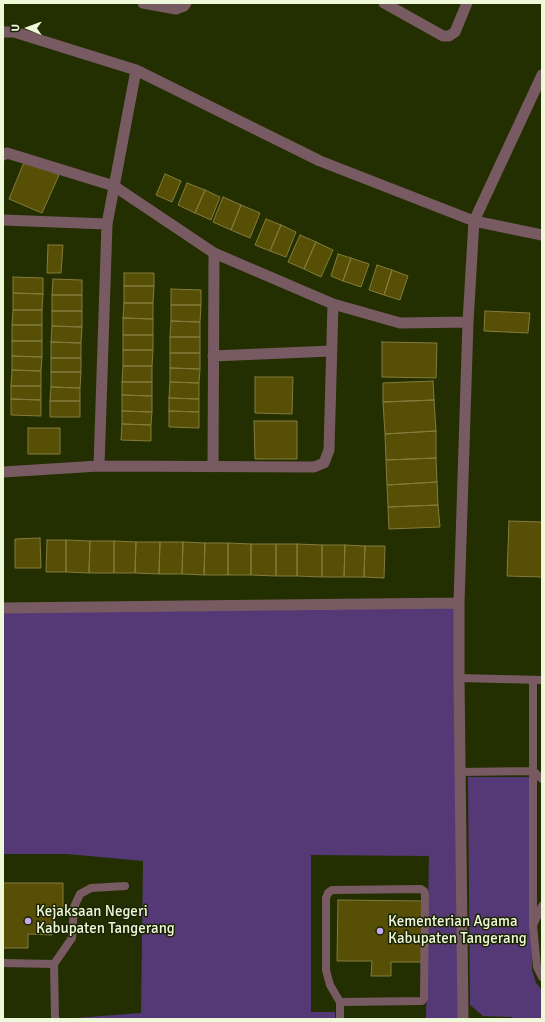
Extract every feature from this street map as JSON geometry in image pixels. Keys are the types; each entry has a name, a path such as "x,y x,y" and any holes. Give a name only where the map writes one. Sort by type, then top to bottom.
{"street":[{"path":"143,3 176,9 184,6 186,3"},
{"path":"384,3 443,36 449,36 455,32 467,3"},
{"path":"3,32 14,32 136,70 320,161 474,221 542,235"},
{"path":"99,466 107,224 136,70"},
{"path":"463,1019 459,678 460,603 468,322 474,221 542,75"},
{"path":"3,155 6,153 114,186 214,253 333,304 400,323 468,322"},
{"path":"3,220 107,224"},
{"path":"213,467 214,253"},
{"path":"3,472 99,466 314,467 324,463 328,450 333,304"},
{"path":"213,356 331,351"},
{"path":"3,608 460,603"}],"lane":[{"path":"459,678 542,680"},
{"path":"533,680 533,925 537,967 542,977"},
{"path":"460,772 533,772 542,778"},
{"path":"55,1019 54,964 72,938 74,907 80,894 91,888 124,886"},
{"path":"340,1002 422,1001 424,998 424,891 421,889 332,890 328,893 326,898 326,970 330,985 340,1002 340,1019"},
{"path":"533,925 542,906"},
{"path":"3,963 54,964"}],"shaded area":[{"path":"457,605 461,1019 426,1019 429,856 311,855 311,1012 335,1012 335,1019 63,1019 141,1013 143,861 67,854 3,854 3,613"},
{"path":"468,777 529,777 532,970 536,983 542,990 542,1019 514,1019 512,1017 483,1016 470,1005"}],"building":[{"path":"25,160 59,175 42,213 9,199"},
{"path":"165,174 181,181 172,202 156,195"},
{"path":"187,183 205,190 195,213 178,205"},
{"path":"205,190 220,197 211,220 195,213"},
{"path":"223,197 241,205 231,230 213,222"},
{"path":"241,205 260,213 250,238 231,230"},
{"path":"266,219 281,225 270,251 255,245"},
{"path":"281,225 296,232 286,257 270,251"},
{"path":"300,235 316,242 304,269 288,262"},
{"path":"316,242 333,250 321,277 304,269"},
{"path":"48,245 63,245 61,273 47,273"},
{"path":"338,254 351,258 343,281 331,276"},
{"path":"351,258 369,264 361,287 343,281"},
{"path":"377,265 392,270 384,295 369,290"},
{"path":"392,270 408,276 400,300 384,295"},
{"path":"124,273 154,273 154,286 124,286"},
{"path":"13,277 43,278 43,294 13,293"},
{"path":"53,279 82,280 82,295 52,295"},
{"path":"124,286 154,286 153,303 124,303"},
{"path":"171,289 201,290 201,305 171,305"},
{"path":"13,293 43,294 42,310 13,310"},
{"path":"52,295 82,295 82,311 52,311"},
{"path":"124,303 153,303 153,319 123,318"},
{"path":"171,305 201,305 200,322 171,321"},
{"path":"13,310 42,310 42,325 12,325"},
{"path":"52,311 82,311 82,327 52,326"},
{"path":"485,311 530,313 528,333 484,331"},
{"path":"123,318 153,319 153,335 123,335"},
{"path":"171,321 200,322 200,337 170,337"},
{"path":"12,325 42,325 42,341 12,341"},
{"path":"52,326 82,327 81,343 51,342"},
{"path":"123,335 153,335 153,350 123,350"},
{"path":"170,337 200,337 200,353 170,353"},
{"path":"12,341 42,341 42,357 12,356"},
{"path":"51,342 81,343 81,358 51,358"},
{"path":"382,342 437,343 436,378 382,377"},
{"path":"123,350 153,350 152,366 123,366"},
{"path":"170,353 200,353 200,369 170,368"},
{"path":"12,356 42,357 41,371 12,370"},
{"path":"51,358 81,358 81,372 51,372"},
{"path":"123,366 152,366 152,382 122,382"},
{"path":"170,368 200,369 199,383 170,382"},
{"path":"12,370 41,371 41,386 11,386"},
{"path":"51,372 81,372 80,388 51,387"},
{"path":"255,377 293,377 292,414 255,413"},
{"path":"433,381 434,400 383,402 383,383"},
{"path":"122,382 152,382 152,396 122,395"},
{"path":"170,382 199,383 199,399 169,398"},
{"path":"11,386 41,386 41,400 11,399"},
{"path":"51,387 80,388 80,401 50,401"},
{"path":"122,395 152,396 152,412 122,411"},
{"path":"169,398 199,399 199,412 169,411"},
{"path":"11,399 41,400 41,416 11,415"},
{"path":"434,400 436,431 385,434 383,402"},
{"path":"50,401 80,401 80,417 50,417"},
{"path":"122,411 152,412 151,425 122,424"},
{"path":"169,411 199,412 199,428 169,427"},
{"path":"254,421 297,421 297,459 255,459"},
{"path":"122,424 151,425 151,441 121,440"},
{"path":"28,428 60,428 60,454 28,454"},
{"path":"436,431 436,458 386,460 385,434"},
{"path":"436,458 437,482 387,485 386,460"},
{"path":"437,482 438,505 388,507 387,485"},
{"path":"438,505 440,527 389,529 388,507"},
{"path":"509,521 542,522 542,577 507,576"},
{"path":"40,538 41,568 15,568 15,539"},
{"path":"47,540 66,540 66,572 46,572"},
{"path":"66,540 90,541 89,573 66,572"},
{"path":"90,541 114,541 114,573 89,573"},
{"path":"114,541 136,542 135,573 114,573"},
{"path":"136,542 160,542 159,574 135,573"},
{"path":"160,542 183,542 182,574 159,574"},
{"path":"183,542 205,543 204,575 182,574"},
{"path":"205,543 228,543 228,575 204,575"},
{"path":"228,543 251,544 251,575 228,575"},
{"path":"251,544 276,544 276,576 251,575"},
{"path":"276,544 297,544 297,576 276,576"},
{"path":"297,544 322,545 322,577 297,576"},
{"path":"322,545 345,545 344,577 322,577"},
{"path":"345,545 365,546 364,577 344,577"},
{"path":"365,546 385,546 384,578 364,577"},
{"name":"Kejaksaan Negeri Kabupaten Tangerang","path":"3,883 63,883 63,908 53,908 52,935 28,934 28,948 3,948"},
{"name":"Kementerian Agama Kabupaten Tangerang","path":"338,900 423,901 422,962 391,962 391,976 371,976 372,961 337,961"}],"place":[{"name":"Kejaksaan Negeri Kabupaten Tangerang","path":"28,921"},
{"name":"Kementerian Agama Kabupaten Tangerang","path":"380,931"}]}
